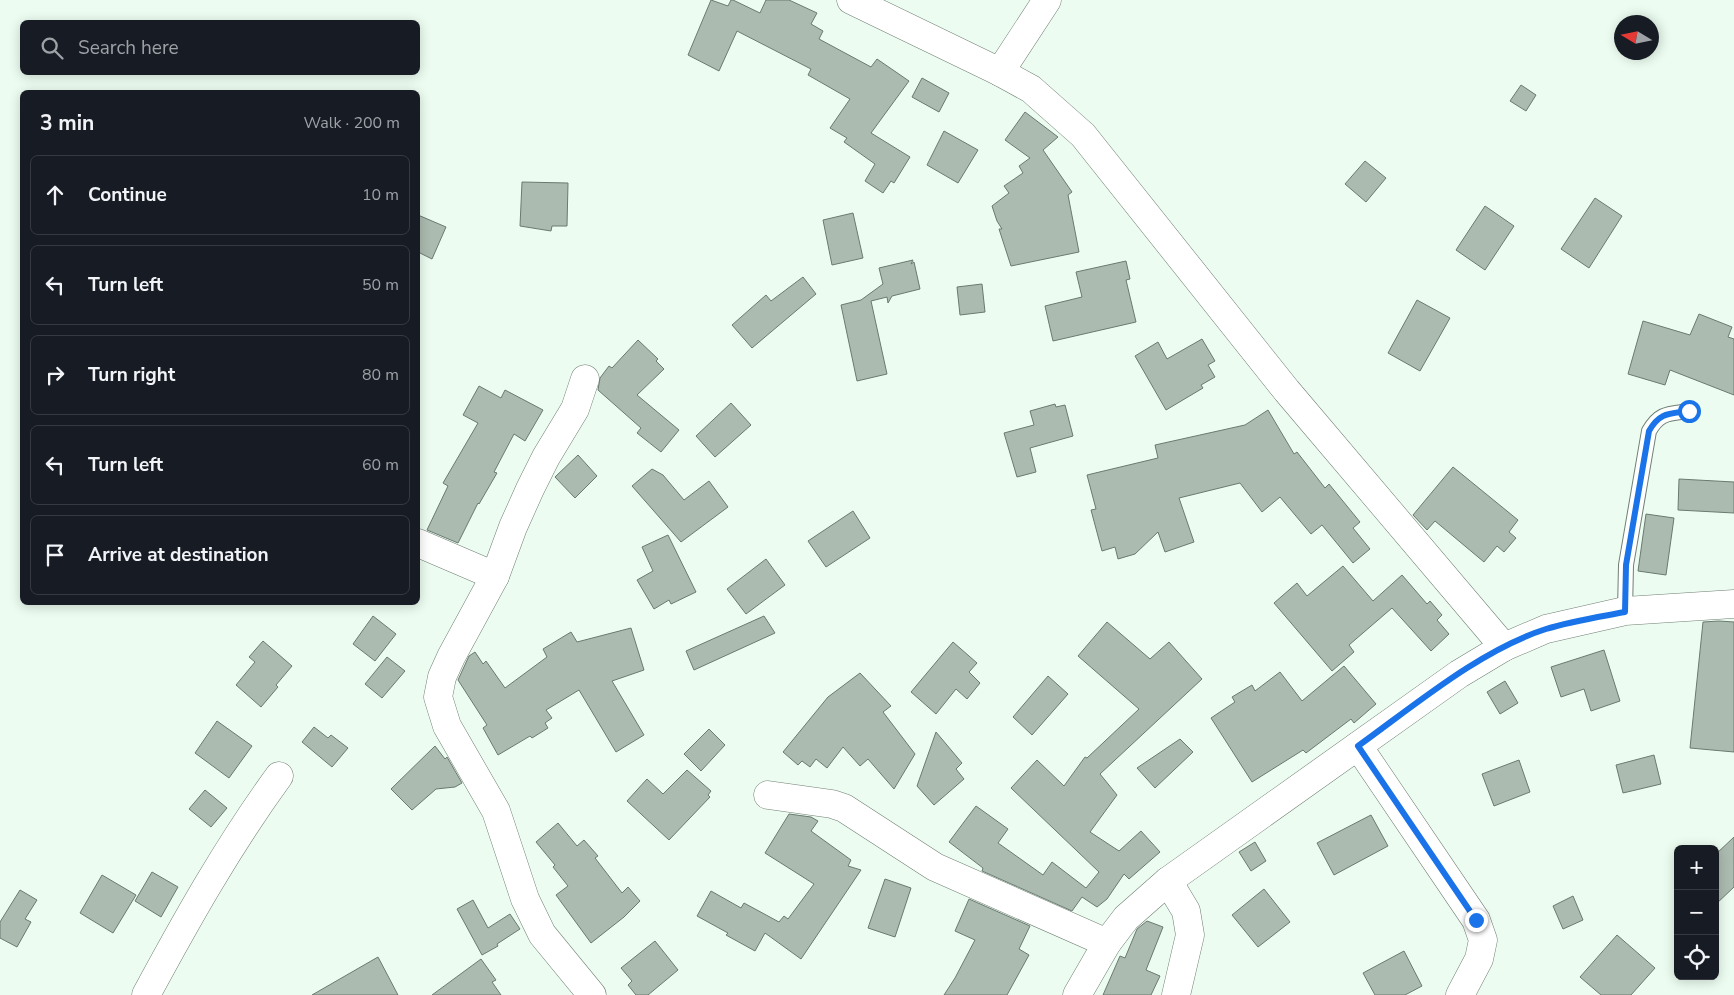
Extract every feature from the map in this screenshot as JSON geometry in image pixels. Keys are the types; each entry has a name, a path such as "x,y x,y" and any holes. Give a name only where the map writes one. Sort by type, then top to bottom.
{"street":[{"path":"850,0 1000,72 1031,89 1082,135 1287,391 1504,647"},
{"path":"1000,72 1047,0"},
{"path":"586,379 575,409 546,457 530,489 513,527 495,576 442,677 438,697 447,726 496,811 525,899 542,934 592,995"},
{"path":"420,544 495,576"},
{"path":"1077,995 1108,943 1126,918 1168,881 1459,674 1504,647 1546,629 1625,612 1734,604"},
{"path":"1358,746 1476,920 1483,940 1479,959 1460,995"},
{"path":"146,995 209,881 279,776"},
{"path":"768,795 832,804 844,808 935,868 1108,943"},
{"path":"1168,881 1186,911 1190,935 1176,995"}],"lane":[{"path":"1625,612 1626,565 1649,431 1655,421 1665,414 1689,411"}],"building":[{"path":"711,0 728,6 731,0 733,0 760,13 766,0 789,0 817,13 811,24 823,31 819,39 871,67 877,59 909,81 871,133 910,157 894,183 891,181 883,193 865,181 875,164 844,142 847,138 830,128 850,99 808,75 811,69 737,31 719,71 688,55"},
{"path":"922,78 949,93 939,112 912,97"},
{"path":"1521,85 1536,95 1526,111 1510,101"},
{"path":"1025,112 1058,137 1043,150 1072,192 1068,195 1079,252 1011,266 999,229 1002,229 992,206 1009,193 1004,186 1023,173 1019,166 1030,158 1005,140"},
{"path":"944,131 978,150 958,183 927,165"},
{"path":"1365,161 1386,178 1366,202 1345,184"},
{"path":"522,182 568,183 567,226 552,226 551,231 520,226"},
{"path":"1595,198 1622,216 1589,268 1561,249"},
{"path":"1485,206 1514,226 1485,270 1456,250"},
{"path":"853,213 863,258 832,265 823,220"},
{"path":"420,216 446,227 432,259 420,253"},
{"path":"913,260 911,264 914,262 920,289 892,296 888,303 887,297 871,301 887,374 857,381 841,305 861,300 883,284 879,268"},
{"path":"1126,261 1130,279 1126,280 1136,322 1053,341 1045,306 1082,297 1076,272"},
{"path":"803,277 816,294 752,348 732,325 766,295 771,301"},
{"path":"982,284 985,312 960,315 957,287"},
{"path":"1417,300 1450,318 1420,371 1388,353"},
{"path":"1699,314 1732,327 1728,337 1734,339 1734,395 1670,370 1665,385 1628,374 1643,321 1690,335"},
{"path":"1202,339 1215,361 1208,365 1215,377 1201,385 1203,388 1166,410 1135,356 1158,342 1167,359"},
{"path":"638,340 658,359 656,361 664,369 637,395 679,430 661,452 637,433 641,428 598,390 600,378 609,366 612,368"},
{"path":"479,386 501,398 505,390 543,410 525,441 514,434 494,472 497,473 478,503 458,543 427,530 448,486 443,483 478,423 463,415"},
{"path":"731,403 751,425 715,457 696,436"},
{"path":"1055,404 1056,407 1065,405 1073,436 1030,448 1036,472 1017,477 1004,433 1034,425 1030,411"},
{"path":"1268,410 1294,454 1297,452 1325,488 1329,484 1360,522 1353,528 1370,549 1353,563 1322,525 1311,534 1280,497 1262,512 1240,483 1179,498 1194,542 1165,552 1158,532 1135,554 1118,559 1115,547 1102,551 1091,510 1096,509 1087,475 1158,458 1155,445 1245,425"},
{"path":"578,455 597,476 575,498 555,477"},
{"path":"1453,467 1518,520 1509,532 1516,538 1504,552 1497,546 1484,562 1435,521 1427,530 1413,515"},
{"path":"652,469 663,475 684,500 709,481 728,507 681,542 632,486"},
{"path":"1679,479 1734,482 1734,513 1678,510"},
{"path":"853,511 870,538 826,567 808,541"},
{"path":"1646,514 1674,518 1666,575 1638,571"},
{"path":"668,535 696,592 671,604 669,600 654,609 637,580 653,571 642,547"},
{"path":"766,559 785,585 746,614 727,589"},
{"path":"1343,566 1373,601 1402,575 1427,604 1430,601 1442,615 1437,620 1449,634 1431,651 1392,608 1349,645 1354,652 1332,671 1274,603 1297,583 1307,596"},
{"path":"373,616 396,634 375,661 353,644"},
{"path":"764,616 775,633 694,670 686,651"},
{"path":"1107,622 1150,659 1169,642 1202,679 1100,774 1117,795 1090,832 1119,851 1141,831 1160,852 1129,879 1124,874 1107,899 1097,907 1082,897 1072,911 982,871 983,868 949,842 976,806 1008,829 998,843 1043,875 1052,862 1086,888 1099,872 1011,788 1037,760 1064,786 1085,757 1087,758 1139,709 1078,656"},
{"path":"1703,622 1734,622 1734,752 1690,748"},
{"path":"631,628 644,670 612,681 644,735 616,752 579,690 546,710 552,718 545,723 548,728 532,738 530,736 498,755 483,728 487,725 458,680 469,656 475,652 483,664 486,661 505,688 547,657 543,649 571,632 577,642"},
{"path":"263,641 292,666 261,707 236,685 255,662 249,657"},
{"path":"953,642 977,663 969,672 980,683 967,699 956,689 936,714 911,692"},
{"path":"1604,650 1620,701 1591,711 1584,689 1561,697 1551,667"},
{"path":"387,657 405,671 382,698 365,684"},
{"path":"1344,666 1376,704 1354,723 1351,719 1306,753 1303,750 1252,782 1211,718 1235,702 1232,697 1252,685 1255,691 1280,672 1302,701"},
{"path":"860,673 891,706 883,712 915,754 894,789 868,759 860,766 843,747 827,768 816,759 810,767 802,761 798,765 783,752 828,697"},
{"path":"1048,676 1068,694 1032,735 1013,717"},
{"path":"1505,681 1518,703 1500,714 1487,692"},
{"path":"217,721 252,746 229,778 195,753"},
{"path":"314,727 328,738 331,735 348,748 332,767 302,742"},
{"path":"709,729 725,745 701,771 684,754"},
{"path":"936,732 962,763 956,769 964,779 934,805 917,786"},
{"path":"1180,739 1193,752 1155,788 1137,768"},
{"path":"435,746 445,759 447,757 462,783 455,787 436,789 412,810 391,789"},
{"path":"1654,755 1661,784 1623,793 1616,765"},
{"path":"1519,760 1530,792 1494,806 1482,774"},
{"path":"687,770 711,791 708,795 710,797 669,840 627,801 647,779 663,794"},
{"path":"205,790 227,808 211,827 189,809"},
{"path":"789,814 811,817 818,821 811,831 851,860 848,866 861,870 801,959 765,933 755,951 697,916 711,891 741,908 744,903 779,922 784,916 788,919 814,884 765,853"},
{"path":"1371,815 1388,846 1334,875 1317,843"},
{"path":"558,823 577,846 584,840 598,856 595,858 622,893 628,887 640,901 624,917 591,943 556,895 568,886 553,867 555,865 536,842"},
{"path":"1734,837 1734,887 1719,901 1719,890 1719,851"},
{"path":"1255,842 1266,861 1251,871 1239,852"},
{"path":"152,872 178,887 161,917 135,901"},
{"path":"102,875 136,895 113,933 80,913"},
{"path":"885,879 911,888 895,937 868,928"},
{"path":"1264,889 1290,922 1258,947 1232,915"},
{"path":"20,890 37,900 25,919 31,922 17,947 0,938 0,922"},
{"path":"1573,896 1583,920 1563,929 1553,906"},
{"path":"969,899 1030,926 1019,949 1029,955 1007,995 944,995 975,940 955,931"},
{"path":"473,900 488,928 510,914 520,929 497,944 498,946 482,955 457,909"},
{"path":"1147,921 1163,927 1146,970 1160,976 1151,995 1103,995 1120,956 1125,958 1137,929"},
{"path":"1617,935 1655,968 1631,995 1601,995 1580,977"},
{"path":"655,941 678,970 648,995 636,995 628,985 632,981 621,968"},
{"path":"1404,951 1422,986 1405,995 1375,995 1363,973"},
{"path":"378,957 398,995 312,995"},
{"path":"481,959 496,980 492,982 501,995 432,995"}],"route":[{"path":"1476,920 1358,746 1459,674 1504,647 1546,629 1625,612 1626,565 1649,431 1655,421 1665,414 1689,411"}]}
